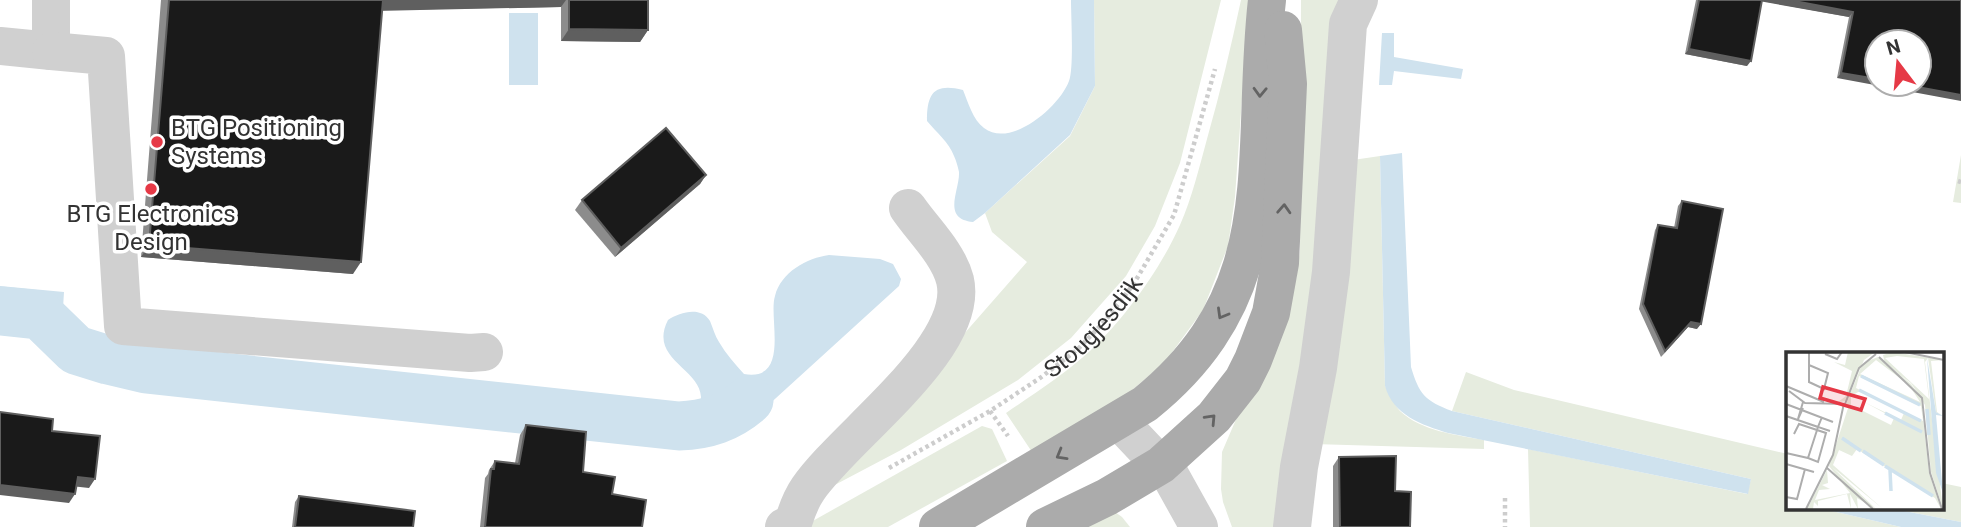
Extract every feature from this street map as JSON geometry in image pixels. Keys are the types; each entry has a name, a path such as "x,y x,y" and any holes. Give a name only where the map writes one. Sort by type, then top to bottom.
{"main road":[{"path":"938,527 1119,421 1169,385 1208,338 1235,290 1248,249 1258,188 1262,49 1267,0"},
{"path":"1045,527 1107,497 1161,465 1185,446 1228,399 1253,360 1271,313 1280,263 1288,84 1280,0"}],"street":[{"path":"51,0 51,51"},
{"path":"1292,527 1299,467 1318,368 1331,272 1348,24 1359,0"},
{"path":"0,46 106,55 122,326 484,352"},
{"path":"789,525 798,505 824,468 907,382 935,346 952,318 956,291 951,268 908,208"},
{"path":"1119,421 1161,465 1178,488 1199,527"}],"path":[{"name":"Stougjesdijk","path":"886,470 990,411 1040,378 1077,350 1105,321 1133,285 1174,215 1217,60"},
{"path":"1505,498 1505,527"}],"shaded area":[{"path":"1094,0 1221,0 1180,163 1155,226 1126,276 1071,338 1018,380 901,450 829,488 1027,262 992,232 985,213 1070,136 1095,86"},
{"path":"1241,0 1249,0 1235,197 1228,246 1203,310 1165,362 1117,403 1032,452 1006,413 1091,350 1129,308 1163,258 1180,225 1195,183"},
{"path":"1301,0 1350,0 1322,242 1274,527 1232,527 1221,489 1222,452 1296,280 1300,251"},
{"path":"1961,155 1961,203 1953,202"},
{"path":"1380,156 1385,386 1400,411 1409,418 1440,431 1484,440 1484,449 1313,444 1353,160"},
{"path":"1466,372 1514,390 1786,454 1786,510 1828,510 1901,527 1530,527 1528,449 1747,494 1751,479 1452,411"},
{"path":"982,426 992,429 1007,461 888,527 802,527"},
{"path":"1944,483 1961,487 1961,522 1899,510 1944,510"},
{"path":"1115,512 1130,527 1084,527"}],"water":[{"path":"1071,0 1094,0 1095,86 1070,135 985,213 973,222 963,220 957,215 954,203 959,179 955,159 946,142 927,121 931,97 939,89 963,90 977,120 984,128 995,133 1007,133 1033,122 1056,102 1069,81 1072,54"},
{"path":"509,13 538,13 538,85 509,85"},
{"path":"1382,33 1394,33 1394,57 1463,69 1461,79 1394,71 1392,85 1379,85"},
{"path":"1402,153 1411,367 1420,390 1429,400 1452,411 1751,479 1748,494 1448,433 1402,412 1389,396 1385,386 1380,156"},
{"path":"829,255 880,259 893,264 901,279 899,286 743,428 723,436 688,434 701,397 693,378 669,354 664,333 668,320 684,313 701,313 710,321 716,337 744,374 759,374 768,368 773,358 774,306 778,287 796,268 812,259"},
{"path":"0,286 64,292 61,341 0,334"},
{"path":"1828,510 1899,510 1961,522 1961,527 1901,527"}],"building":[{"path":"169,0 383,0 361,262 149,245"},
{"path":"569,0 648,0 648,30 569,29"},
{"path":"1699,0 1762,0 1751,61 1689,49"},
{"path":"1789,0 1961,0 1961,95 1933,90 1933,28 1863,28 1863,77 1841,73 1853,12"},
{"path":"666,128 706,175 621,248 582,200"},
{"path":"1682,201 1723,209 1701,324 1691,322 1665,351 1643,304 1658,225 1677,228"},
{"path":"0,412 53,419 52,431 100,436 95,479 78,477 75,494 0,485"},
{"path":"526,425 586,432 583,472 615,477 612,494 646,500 642,527 485,527 491,469 494,469 495,461 519,464"},
{"path":"1396,456 1395,491 1411,492 1410,527 1340,527 1339,457"},
{"path":"299,496 415,511 413,527 295,527"}],"waterway":[{"path":"0,311 40,315 76,350 146,369 679,426 717,419 733,412 749,400"}],"place":[{"name":"BTG Positioning Systems","path":"157,142"},
{"name":"BTG Electronics Design","path":"151,189"}]}
